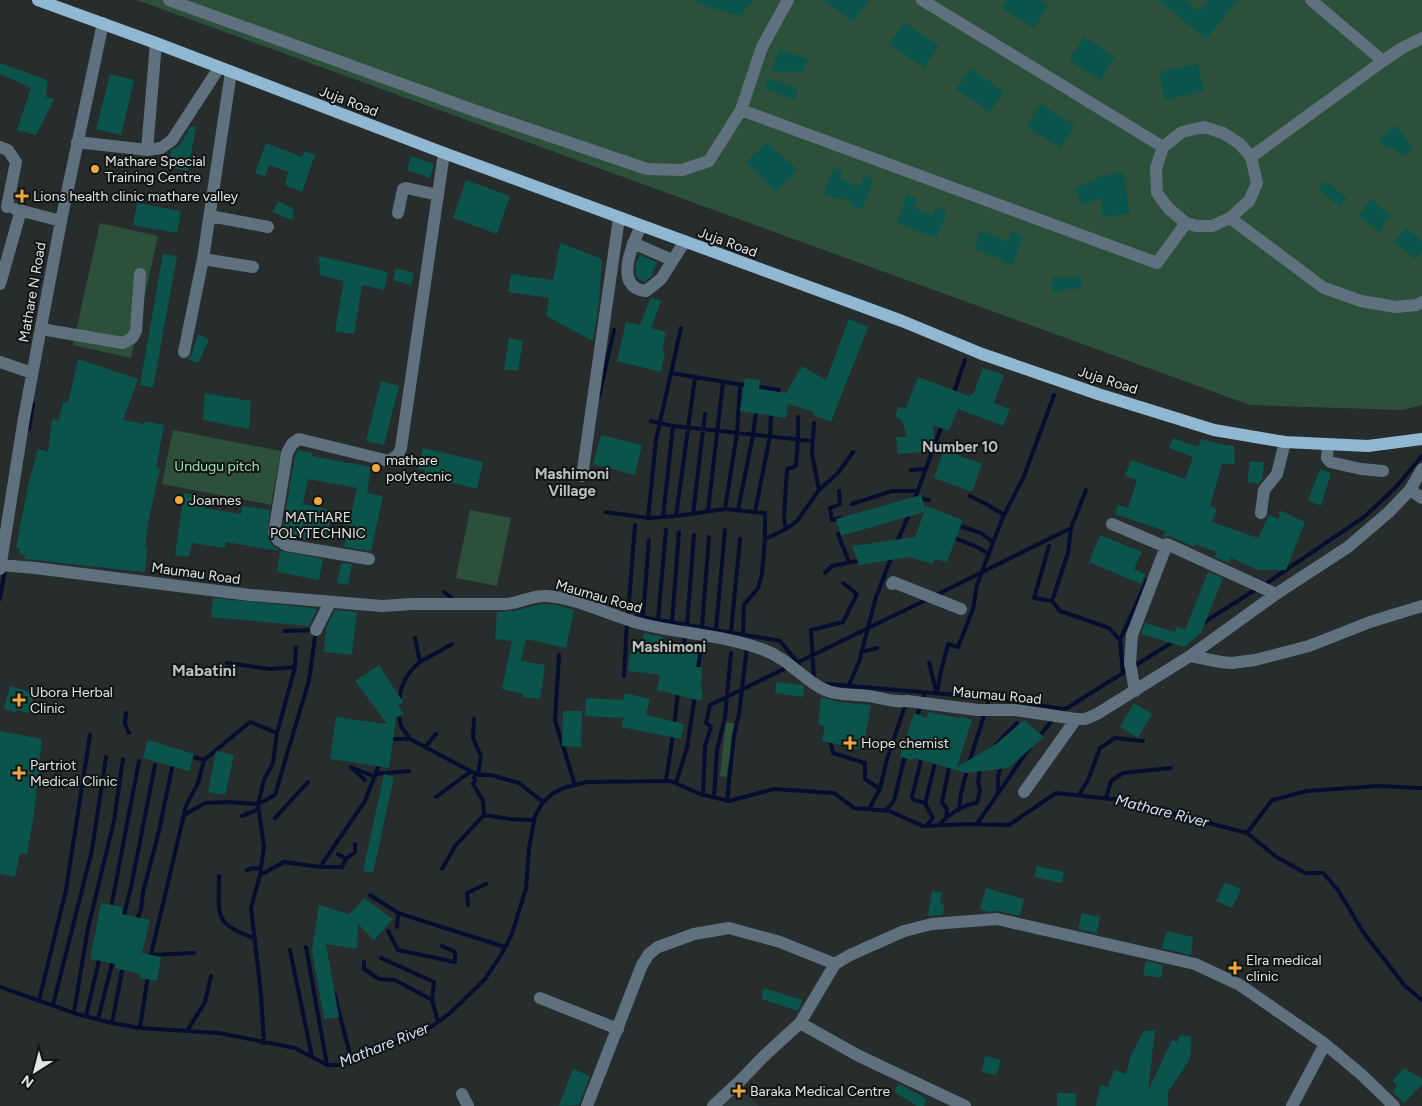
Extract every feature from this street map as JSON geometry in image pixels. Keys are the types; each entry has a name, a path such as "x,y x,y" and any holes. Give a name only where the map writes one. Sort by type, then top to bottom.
{"main road":[{"name":"Juja Road","path":"38,0 104,23 444,153 902,321 982,354 1214,430 1285,442 1328,445 1368,446 1422,439"}],"street":[{"path":"169,0 476,111 647,168 682,170 709,160 741,110 762,47 788,0"},
{"path":"922,0 1163,148"},
{"path":"1311,0 1383,62"},
{"name":"Mathare N Road","path":"0,567 32,373 61,221 104,23"},
{"path":"1251,157 1402,48 1422,38"},
{"path":"147,150 156,43"},
{"path":"77,142 147,150 161,148 172,140 225,70"},
{"path":"184,352 210,216 225,70"},
{"path":"741,110 1157,263 1186,223"},
{"path":"1204,127 1223,133 1240,144 1251,157 1257,183 1248,202 1230,218 1212,226 1196,226 1186,223 1169,209 1157,193 1156,168 1163,148 1182,132 1204,127"},
{"path":"0,147 8,150 16,162 3,206 61,221"},
{"path":"369,559 286,545 278,540 274,533 287,453 292,444 299,439 389,461 398,455 402,448 444,153"},
{"path":"398,213 402,189 406,188 438,195"},
{"path":"0,284 21,210"},
{"path":"210,216 268,227"},
{"path":"582,476 619,218"},
{"path":"1230,218 1324,288 1361,301 1396,307 1416,306 1422,302"},
{"path":"641,226 632,243 627,277 630,284 640,290 646,291 661,279 685,241"},
{"path":"632,243 672,260"},
{"path":"203,259 252,267"},
{"path":"41,329 123,344 132,338 136,330 140,274"},
{"path":"0,362 32,373"},
{"path":"1260,513 1264,490 1277,474 1285,442"},
{"path":"1328,445 1327,458 1330,462 1361,469 1383,470"},
{"path":"1024,792 1080,719 1090,718 1190,656 1276,594 1348,547 1389,512 1410,490 1422,469"},
{"path":"1410,490 1422,498"},
{"path":"1112,524 1166,547"},
{"path":"1135,691 1130,663 1132,635 1167,544 1276,594"},
{"name":"Maumau Road","path":"0,567 54,570 250,595 382,606 412,604 506,604 516,603 534,596 548,596 574,602 643,624 764,650 792,665 811,682 823,689 838,694 871,696 899,702 907,701 978,710 1015,710 1080,719"},
{"path":"892,584 893,582 961,609"},
{"path":"316,630 330,602"},
{"path":"1190,656 1232,663 1255,660 1309,646 1370,622 1422,606"},
{"path":"713,1106 800,1023 835,964 850,955 904,931 932,924 997,919 1196,964 1240,985 1325,1044 1362,1075 1394,1106"},
{"path":"587,1106 642,965 649,954 658,947 694,934 730,928 780,942 835,964"},
{"path":"540,998 618,1029"},
{"path":"800,1023 859,1056 965,1106"},
{"path":"1292,1106 1325,1044"}],"shaded area":[{"name":"Baraka Medical Centre","path":"739,1084 759,1106 716,1106"}],"green space":[{"path":"137,0 1422,0 1422,405 1402,410 1250,405"},
{"path":"100,223 158,236 131,358 73,345"},
{"name":"Undugu pitch","path":"173,430 281,451 271,505 162,484"},
{"path":"470,510 511,518 497,586 456,578"},
{"path":"726,722 736,724 726,777 720,776"}],"building":[{"path":"696,0 753,0 740,16 695,3"},
{"path":"822,0 869,0 854,22"},
{"path":"1007,0 1040,0 1049,5 1034,29 1002,8"},
{"path":"1158,0 1185,0 1199,11 1208,0 1238,0 1206,39"},
{"path":"904,22 939,46 924,68 889,44"},
{"path":"1084,36 1115,57 1100,80 1069,60"},
{"path":"779,49 808,59 803,72 771,71"},
{"path":"0,63 47,80 46,97 54,99 36,135 17,130 31,88 0,74"},
{"path":"1198,64 1204,91 1165,100 1159,72"},
{"path":"970,68 1004,92 990,112 956,89"},
{"path":"110,74 134,80 121,135 96,129"},
{"path":"768,78 798,89 794,100 764,89"},
{"path":"1040,104 1075,125 1061,148 1026,127"},
{"path":"1395,125 1404,134 1402,136 1413,147 1403,157 1392,147 1389,150 1379,140"},
{"path":"191,126 196,127 188,171 168,167 171,150 179,146"},
{"path":"767,142 798,170 776,192 746,162"},
{"path":"266,143 302,157 304,151 315,155 302,192 285,185 288,172 269,165 265,177 255,173"},
{"path":"411,156 434,164 430,178 407,170"},
{"path":"834,168 843,171 840,179 859,187 864,176 874,180 862,210 851,206 851,202 837,197 835,199 823,194"},
{"path":"1123,172 1130,213 1103,217 1100,198 1082,206 1074,188 1097,179 1097,177"},
{"path":"466,180 510,196 497,234 453,218"},
{"path":"1325,181 1347,198 1340,207 1318,189"},
{"path":"907,194 917,198 914,208 933,215 936,207 947,211 937,238 897,223"},
{"path":"1371,199 1391,215 1379,232 1358,216"},
{"path":"278,201 294,209 292,220 273,212"},
{"path":"137,203 181,211 177,233 133,225"},
{"path":"1406,228 1422,241 1422,251 1415,259 1394,242"},
{"path":"980,231 1008,241 1011,231 1023,236 1013,265 974,249"},
{"path":"560,243 602,259 599,302 593,341 546,316 549,298 508,292 511,274 553,280"},
{"path":"163,254 177,256 153,388 140,385"},
{"path":"640,255 657,262 651,277 644,282 637,278 636,273 636,263"},
{"path":"319,256 388,272 384,290 362,285 354,334 335,331 344,281 320,275"},
{"path":"396,268 414,273 411,285 393,280"},
{"path":"1052,277 1081,277 1081,289 1063,289 1063,292 1052,292"},
{"path":"651,297 661,301 651,328 666,332 662,351 665,352 661,372 617,361 626,322 640,325"},
{"path":"849,319 868,327 831,422 813,415 814,412 788,404 786,418 740,411 745,378 760,380 759,389 786,393 802,366 826,380"},
{"path":"198,334 209,340 198,363 188,359 192,354"},
{"path":"509,338 523,341 518,371 504,369"},
{"path":"78,359 138,379 123,420 144,424 145,421 164,425 156,468 160,469 149,518 145,547 147,548 145,572 24,559 25,555 19,554 20,549 16,548 27,490 38,449 48,452 52,419 59,420 63,402 68,403"},
{"path":"983,368 1004,375 994,403 1010,409 1003,426 958,409 949,431 933,425 935,451 898,454 896,437 907,437 902,420 895,417 898,407 906,408 918,377 969,396 970,394 973,395"},
{"path":"381,381 399,386 384,445 366,441"},
{"path":"205,393 251,401 249,429 203,420"},
{"path":"601,435 642,445 635,475 593,464"},
{"path":"1173,438 1198,447 1201,439 1234,446 1235,464 1222,464 1210,506 1217,509 1212,522 1258,538 1269,515 1279,519 1279,510 1305,522 1286,570 1259,570 1231,558 1229,563 1214,557 1216,552 1195,544 1194,547 1170,536 1163,537 1165,531 1115,514 1118,505 1128,508 1137,480 1125,476 1131,460 1185,479 1193,457 1169,448"},
{"path":"423,448 483,462 477,489 424,476 425,470 418,469"},
{"path":"298,450 312,453 312,456 371,467 367,493 383,496 371,551 344,547 357,488 308,479 303,504 332,510 327,536 309,532 308,540 289,537 284,534 282,531 295,456"},
{"path":"944,450 982,464 972,492 934,478"},
{"path":"1250,461 1264,463 1262,480 1259,484 1247,482"},
{"path":"1320,469 1331,473 1321,506 1308,500"},
{"path":"184,493 206,497 204,508 241,514 242,506 270,510 267,536 271,544 280,551 226,542 225,548 192,543 189,557 175,555"},
{"path":"921,495 925,509 926,506 963,520 947,562 934,559 933,564 909,557 859,565 852,546 915,537 924,512 841,536 836,519"},
{"path":"1100,535 1142,552 1134,569 1145,574 1141,584 1089,562"},
{"path":"280,551 323,559 319,580 277,572"},
{"path":"341,563 352,564 348,585 337,583"},
{"path":"1208,572 1223,578 1201,633 1184,647 1141,634 1145,623 1175,632 1177,626 1185,630"},
{"path":"213,598 314,608 317,610 309,626 211,617"},
{"path":"542,604 557,605 574,610 566,648 526,639 521,661 545,665 540,699 523,697 523,694 502,689 512,641 495,639 497,612 513,611"},
{"path":"335,610 357,612 352,655 324,652 326,628"},
{"path":"644,633 663,637 661,647 686,650 687,645 699,647 696,667 702,667 701,690 703,691 701,701 657,690 660,676 656,674 628,671 631,645 641,646"},
{"path":"379,665 403,702 398,706 404,714 396,718 389,768 330,759 336,717 387,724 355,681"},
{"path":"776,682 802,685 804,687 803,697 775,693"},
{"name":"Ubora Herbal Clinic","path":"10,686 34,693 29,713 4,709"},
{"path":"625,693 650,699 646,715 684,724 681,739 621,727 624,718 585,716 586,698 623,700"},
{"path":"821,697 838,702 871,705 863,750 822,741 825,726 818,724"},
{"path":"1134,703 1152,714 1138,738 1120,727"},
{"path":"563,711 582,711 581,747 562,746"},
{"path":"928,712 960,718 961,716 972,720 957,767 996,744 1024,720 1044,737 1008,768 966,773 914,758 913,760 900,757 914,713 927,718"},
{"name":"Partriot Medical Clinic","path":"0,731 42,739 34,814 27,854 20,853 15,877 0,874"},
{"path":"148,740 194,754 189,771 143,758"},
{"path":"216,751 234,755 225,795 208,792"},
{"path":"384,774 394,777 373,873 363,871"},
{"path":"1037,866 1064,872 1062,883 1034,877"},
{"path":"1225,882 1241,889 1232,908 1216,901"},
{"path":"986,888 1024,899 1020,916 999,911 988,912 980,909"},
{"path":"932,891 942,892 940,903 944,904 943,915 928,916"},
{"path":"364,898 393,919 374,940 358,924 357,949 326,944 339,1017 324,1019 312,951 319,905 348,914"},
{"path":"101,903 123,907 122,914 150,920 142,953 161,957 157,981 139,978 140,974 115,968 116,964 90,959"},
{"path":"1082,913 1100,917 1097,933 1078,929"},
{"path":"1167,931 1193,937 1191,955 1161,948"},
{"path":"1146,961 1163,965 1161,978 1143,975"},
{"path":"764,988 802,1000 798,1011 761,999"},
{"path":"1155,1030 1148,1091 1172,1040 1177,1042 1180,1035 1191,1037 1190,1059 1168,1092 1168,1106 1096,1106 1100,1085 1108,1087 1114,1070 1126,1074 1131,1055 1144,1031"},
{"path":"985,1056 1001,1060 996,1075 982,1072"},
{"path":"1404,1068 1422,1079 1422,1084 1404,1103 1393,1092 1397,1085 1392,1081"},
{"path":"573,1069 590,1076 579,1105 559,1106"},
{"path":"899,1084 927,1099 924,1106 917,1106 894,1092"},
{"path":"1057,1093 1076,1093 1076,1106 1057,1106"}],"waterway":[{"path":"648,518 656,440 681,328"},
{"path":"599,396 614,330"},
{"path":"953,395 965,360"},
{"path":"671,373 743,385"},
{"path":"676,516 695,378"},
{"path":"708,511 723,382"},
{"path":"725,509 737,433 740,385"},
{"path":"754,386 779,390"},
{"path":"937,693 948,644 958,647 973,609 977,585 993,542 1004,515 1024,476 1054,395"},
{"path":"29,429 33,404"},
{"path":"738,510 756,413"},
{"path":"693,514 705,414"},
{"path":"755,512 770,436 771,415"},
{"path":"786,529 784,517 787,469 796,466 798,417"},
{"path":"651,421 673,426 812,441"},
{"path":"814,423 812,454 819,490"},
{"path":"914,501 942,425"},
{"path":"663,517 673,426"},
{"path":"743,636 744,605 758,588 762,574 765,539 786,529 797,521 819,490 838,473 853,452"},
{"path":"1264,585 1364,517 1395,488 1422,456"},
{"path":"911,470 926,469"},
{"path":"1086,490 1071,528 1068,553 1052,601 1060,611 1109,628 1120,640"},
{"path":"839,491 840,504 830,508 832,520 840,518"},
{"path":"852,504 892,491 917,491"},
{"path":"970,496 1004,515"},
{"path":"918,498 929,500"},
{"path":"606,512 648,518 725,509 765,513 765,539"},
{"path":"897,542 910,512"},
{"path":"628,615 635,525"},
{"path":"957,525 981,533 993,542"},
{"path":"934,596 1071,528"},
{"path":"658,620 666,530"},
{"path":"716,630 725,530"},
{"path":"672,622 679,532"},
{"path":"845,532 838,534 849,562"},
{"path":"687,625 694,535"},
{"path":"702,627 709,537"},
{"path":"952,537 989,554"},
{"path":"731,632 740,539"},
{"path":"643,617 649,540"},
{"path":"1049,546 1034,598 1052,601"},
{"path":"849,685 859,662 876,597 892,556"},
{"path":"825,573 832,566 862,560"},
{"path":"0,599 5,569"},
{"path":"1123,674 1120,640 1147,580"},
{"path":"814,680 811,630 843,622 857,594 843,583"},
{"path":"1203,623 1258,588"},
{"path":"444,592 456,601"},
{"path":"703,794 705,746 711,727 706,723 710,705 928,599"},
{"path":"636,616 780,641 799,664"},
{"path":"624,676 627,623"},
{"path":"184,815 205,803 258,804 275,795 309,680 316,630 284,631"},
{"path":"683,655 685,635"},
{"path":"399,700 401,689 406,679 420,662 415,638"},
{"path":"1059,713 1176,640"},
{"path":"698,671 701,641"},
{"path":"420,662 452,644"},
{"path":"260,875 264,847 258,804 264,780 273,763 277,733 295,667 296,647"},
{"path":"727,801 734,735 739,714 747,647"},
{"path":"861,652 877,648"},
{"path":"714,797 717,750 725,717 731,653"},
{"path":"559,655 555,720 575,785"},
{"path":"227,663 270,669 295,667"},
{"path":"929,663 936,690"},
{"path":"826,684 981,697 1064,709"},
{"path":"674,727 678,692"},
{"path":"676,783 687,748 695,695"},
{"path":"916,719 924,695"},
{"path":"869,809 880,789 887,759 906,703"},
{"path":"969,763 988,703"},
{"path":"126,713 125,724 129,733"},
{"path":"398,714 401,726 410,739 478,775 491,775 519,783 543,802"},
{"path":"1038,738 1054,718"},
{"path":"474,719 473,738 481,756 478,775"},
{"path":"150,959 186,806 198,783 204,760 250,722 277,733"},
{"path":"994,747 1017,723"},
{"path":"426,746 436,734"},
{"path":"666,781 673,734"},
{"path":"39,1000 66,890 90,735"},
{"path":"1079,795 1088,780 1100,748 1115,738 1143,741"},
{"path":"394,739 410,739"},
{"path":"830,740 833,753 865,763 865,779 880,789"},
{"path":"881,742 891,746"},
{"path":"977,824 1030,747"},
{"path":"885,811 895,797 905,755"},
{"path":"190,756 204,760"},
{"path":"922,756 912,797 914,800 926,803"},
{"path":"53,1005 92,850 106,757"},
{"path":"74,1012 88,928 114,821 123,759"},
{"path":"926,826 933,818 926,805 926,800 936,759"},
{"path":"111,908 139,761"},
{"path":"264,1043 261,994 251,908 260,875 284,862 320,867 365,801 380,762"},
{"path":"946,817 947,809 942,802 950,763"},
{"path":"123,919 155,765"},
{"path":"998,793 998,777 1001,765"},
{"path":"365,780 351,767 375,777"},
{"path":"939,825 947,817 966,805 977,803 980,790 978,783 980,767"},
{"path":"136,921 141,910 143,892 159,831 172,768"},
{"path":"1106,798 1111,781 1123,773 1171,768"},
{"path":"959,810 967,770"},
{"path":"376,774 409,771"},
{"path":"436,797 472,772"},
{"path":"474,777 475,781 473,784 483,801 484,815"},
{"name":"Mathare River","path":"0,987 77,1014 112,1023 140,1028 219,1033 295,1048 327,1065 339,1065 358,1060 389,1045 424,1032 449,1014 485,979 512,934 526,888 529,848 535,816 543,802 563,788 587,782 671,781 700,794 729,801 774,789 834,793 854,808 889,811 923,826 1009,825 1056,793 1121,800 1247,833 1272,800 1307,791 1378,786 1422,788"},
{"path":"275,818 308,782"},
{"path":"242,816 259,809"},
{"path":"442,869 455,846 484,815 534,820"},
{"path":"1247,833 1275,856 1305,873 1323,873 1338,890 1363,932 1405,986 1422,1000"},
{"path":"320,867 342,867 346,859 355,852 355,844"},
{"path":"338,854 346,859"},
{"path":"247,870 253,868 261,869"},
{"path":"219,876 219,909 221,916 231,928 254,938"},
{"path":"468,905 467,893 486,884"},
{"path":"370,895 398,913"},
{"path":"397,927 398,913 505,947"},
{"path":"388,931 398,950 455,962 455,952 442,946"},
{"path":"306,947 327,1065"},
{"path":"290,950 312,1057"},
{"path":"151,955 194,953"},
{"path":"86,1016 100,956"},
{"path":"381,958 434,982 432,1000"},
{"path":"98,1019 113,960"},
{"path":"364,962 364,969 379,979 395,980 432,1000 438,1022"},
{"path":"112,1023 123,966"},
{"path":"140,1028 148,975"},
{"path":"187,1031 205,1002 211,976"},
{"path":"334,993 352,1062"}],"place":[{"name":"Mathare Special Training Centre","path":"95,169"},
{"name":"Lions health clinic mathare valley","path":"22,196"},
{"name":"mathare polytecnic","path":"376,468"},
{"name":"Joannes","path":"179,500"},
{"name":"MATHARE POLYTECHNIC","path":"318,501"},
{"name":"Ubora Herbal Clinic","path":"19,700"},
{"name":"Hope chemist","path":"850,743"},
{"name":"Partriot Medical Clinic","path":"19,773"},
{"name":"Elra medical clinic","path":"1235,968"},
{"name":"Baraka Medical Centre","path":"739,1091"}],"district":[{"name":"Number 10","path":"960,447"},
{"name":"Mashimoni Village","path":"572,482"},
{"name":"Mashimoni","path":"669,647"},
{"name":"Mabatini","path":"204,670"}]}
